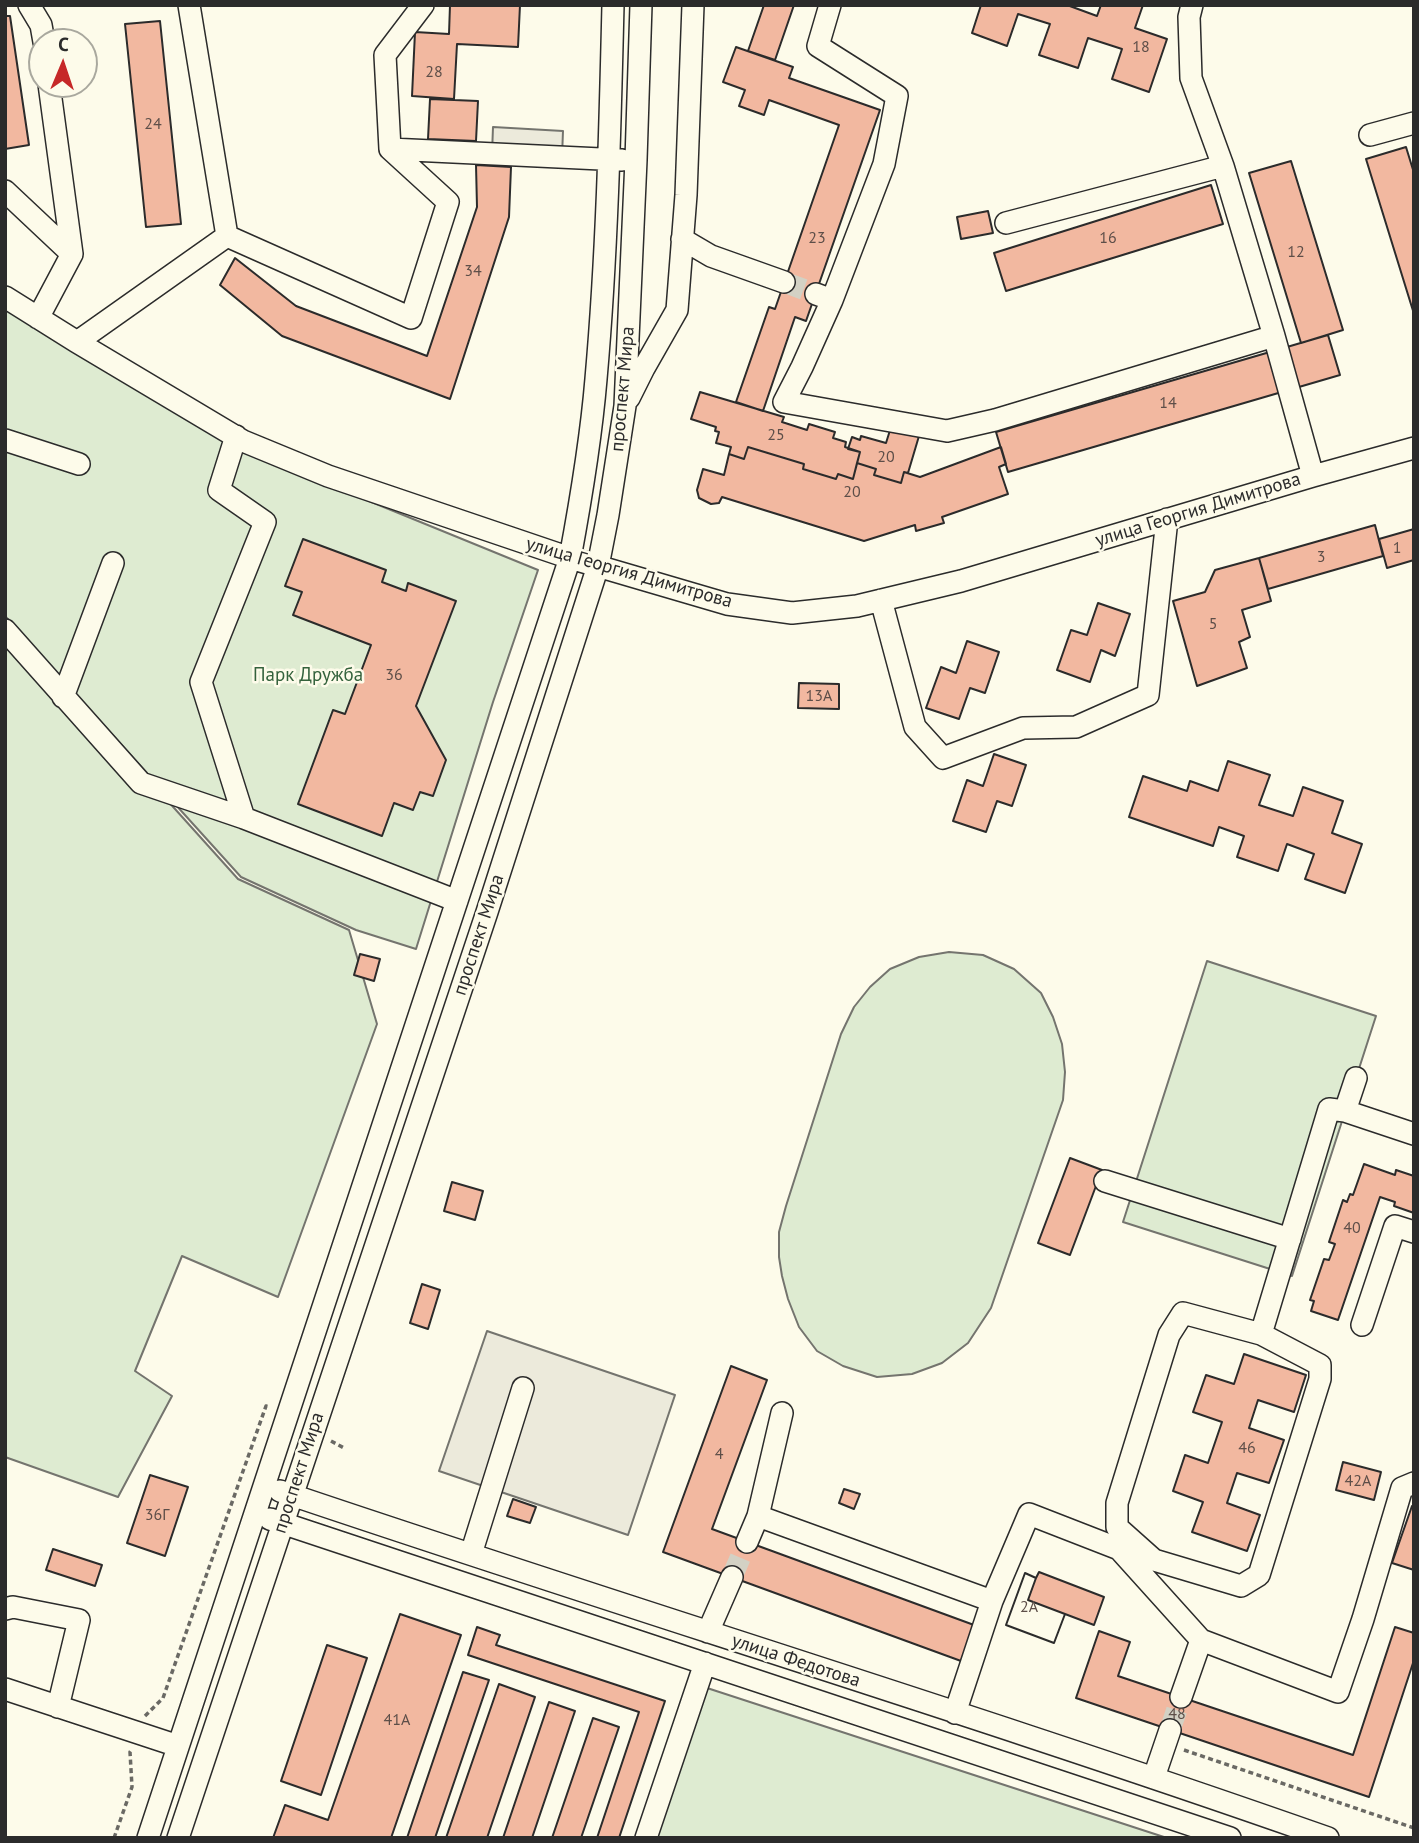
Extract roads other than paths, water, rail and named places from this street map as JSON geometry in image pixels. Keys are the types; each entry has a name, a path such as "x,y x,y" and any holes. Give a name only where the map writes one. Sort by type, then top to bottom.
{"street":[{"path":"29,5 41,28"},
{"path":"189,5 227,236"},
{"path":"227,236 411,318 448,202 390,149 385,55 423,5"},
{"name":"проспект Мира","path":"148,1838 570,558 583,489 596,380 610,159 613,5"},
{"name":"проспект Мира","path":"178,1838 486,912 598,566 625,406 641,5"},
{"path":"625,406 677,310 686,195 692,5"},
{"path":"830,5 818,46 897,96 884,164 824,297 802,368 784,402 947,431 995,420 1274,336"},
{"path":"1192,5 1189,17 1191,78 1223,166 1313,476"},
{"path":"38,318 72,254 51,98"},
{"path":"1370,135 1414,123"},
{"path":"390,149 636,160"},
{"path":"1006,223 1223,166"},
{"path":"5,191 72,254"},
{"path":"76,342 227,236"},
{"path":"682,239 711,256 784,282"},
{"name":"улица Георгия Димитрова","path":"5,298 243,441 328,476 570,558 727,604 792,613 857,606 961,581 1414,448"},
{"path":"236,436 219,490 265,522 201,681 244,818"},
{"path":"5,440 79,464"},
{"path":"881,600 915,727 943,758 1023,728 1076,727 1148,695 1167,519"},
{"path":"63,697 113,563"},
{"path":"5,630 141,783 244,818 457,901"},
{"path":"1345,1111 1356,1078"},
{"path":"1261,1334 1329,1108 1414,1134"},
{"path":"1105,1181 1290,1239"},
{"path":"1362,1325 1395,1226 1414,1232"},
{"path":"1183,1313 1261,1334 1320,1365 1320,1379 1259,1575 1241,1586 1154,1560 1118,1527 1117,1503 1170,1335 1183,1313"},
{"path":"471,1554 523,1388"},
{"path":"747,1542 758,1516 782,1413"},
{"path":"955,1713 992,1601 1029,1514 1119,1549 1201,1640 1338,1692 1402,1488 1414,1483"},
{"name":"улица Федотова","path":"264,1486 1154,1777 1328,1838"},
{"path":"254,1514 1230,1838"},
{"path":"758,1516 992,1601"},
{"path":"708,1632 732,1577"},
{"path":"5,1609 13,1607 79,1620 58,1707"},
{"path":"1181,1697 1201,1640"},
{"path":"646,1838 705,1664"},
{"path":"5,1689 178,1746"},
{"path":"1154,1777 1168,1737"}],"tunnel":[{"path":"784,282 816,294"},
{"path":"732,1577 747,1542"},
{"path":"1170,1730 1181,1697"}],"park label":[{"name":"Парк Дружба","path":"308,676"}]}
